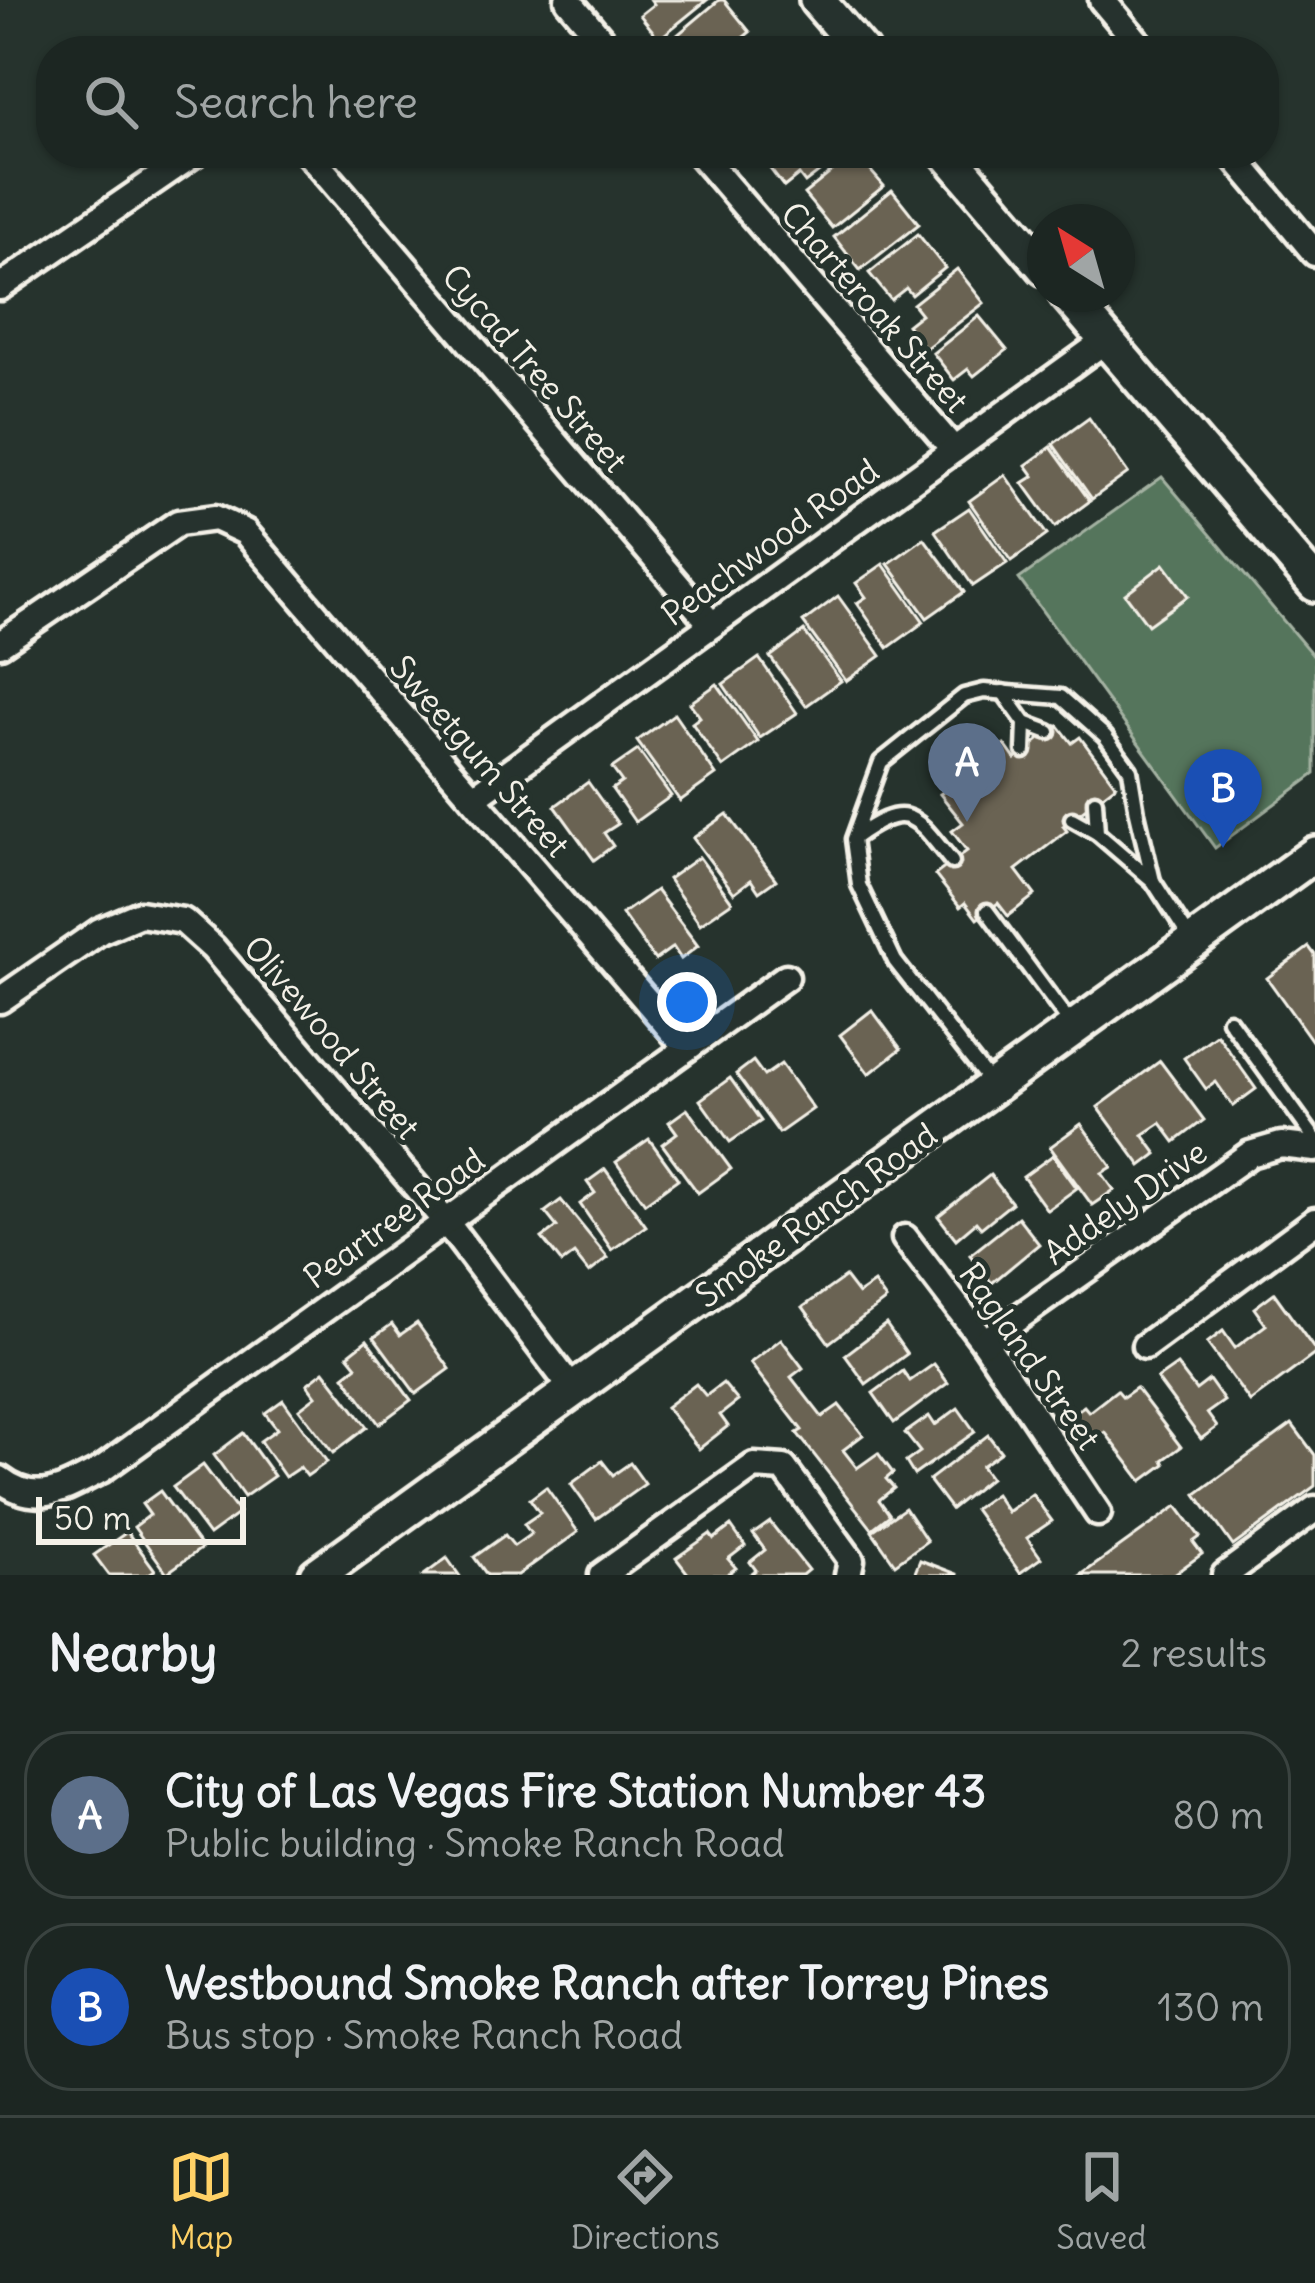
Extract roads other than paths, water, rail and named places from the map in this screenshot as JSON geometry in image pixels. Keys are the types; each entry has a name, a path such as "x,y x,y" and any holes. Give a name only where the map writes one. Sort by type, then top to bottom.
{"main road":[{"path":"817,0 848,36"},
{"path":"960,168 1027,247"},
{"path":"1082,312 1315,584"},
{"name":"Smoke Ranch Road","path":"317,1575 1315,854"}],"street":[{"path":"568,0 598,36"},
{"path":"1102,0 1132,36"},
{"path":"0,287 173,168"},
{"name":"Cycad Tree Street","path":"321,168 712,625"},
{"name":"Charteroak Street","path":"712,168 954,450"},
{"path":"1244,168 1315,253"},
{"name":"Peachwood Road","path":"473,798 1106,340"},
{"name":"Sweetgum Street","path":"0,644 178,523 215,518 245,532 687,1048"},
{"name":"Olivewood Street","path":"0,1000 100,931 140,914 184,921 213,948 446,1222 573,1390"},
{"name":"Peartree Road","path":"0,1479 13,1489 52,1494 101,1470 786,977"},
{"name":"Addely Drive","path":"984,1342 1250,1154 1281,1145 1315,1150"},
{"path":"1145,1346 1315,1221"},
{"name":"Ragland Street","path":"905,1238 984,1342 1098,1513"},
{"path":"602,1575 754,1466 784,1468 851,1560 848,1575"},
{"path":"1225,1575 1315,1509"}],"lane":[{"path":"994,1087 895,961 859,885 853,839 880,762 964,696 984,691 1061,697 1105,736 1130,770 1153,880"},
{"path":"1003,692 1025,723 1049,732"},
{"path":"1024,751 1025,723"},
{"path":"1095,802 1097,833"},
{"path":"853,839 883,818 900,814 922,825 952,862"},
{"path":"1072,819 1097,833 1153,880 1193,943"},
{"path":"987,911 1074,1029"},
{"path":"1229,1020 1315,1138"}],"place":[{"name":"City of Las Vegas Fire Station Number 43","path":"967,822"},
{"name":"Westbound Smoke Ranch after Torrey Pines","path":"1223,848"}]}
